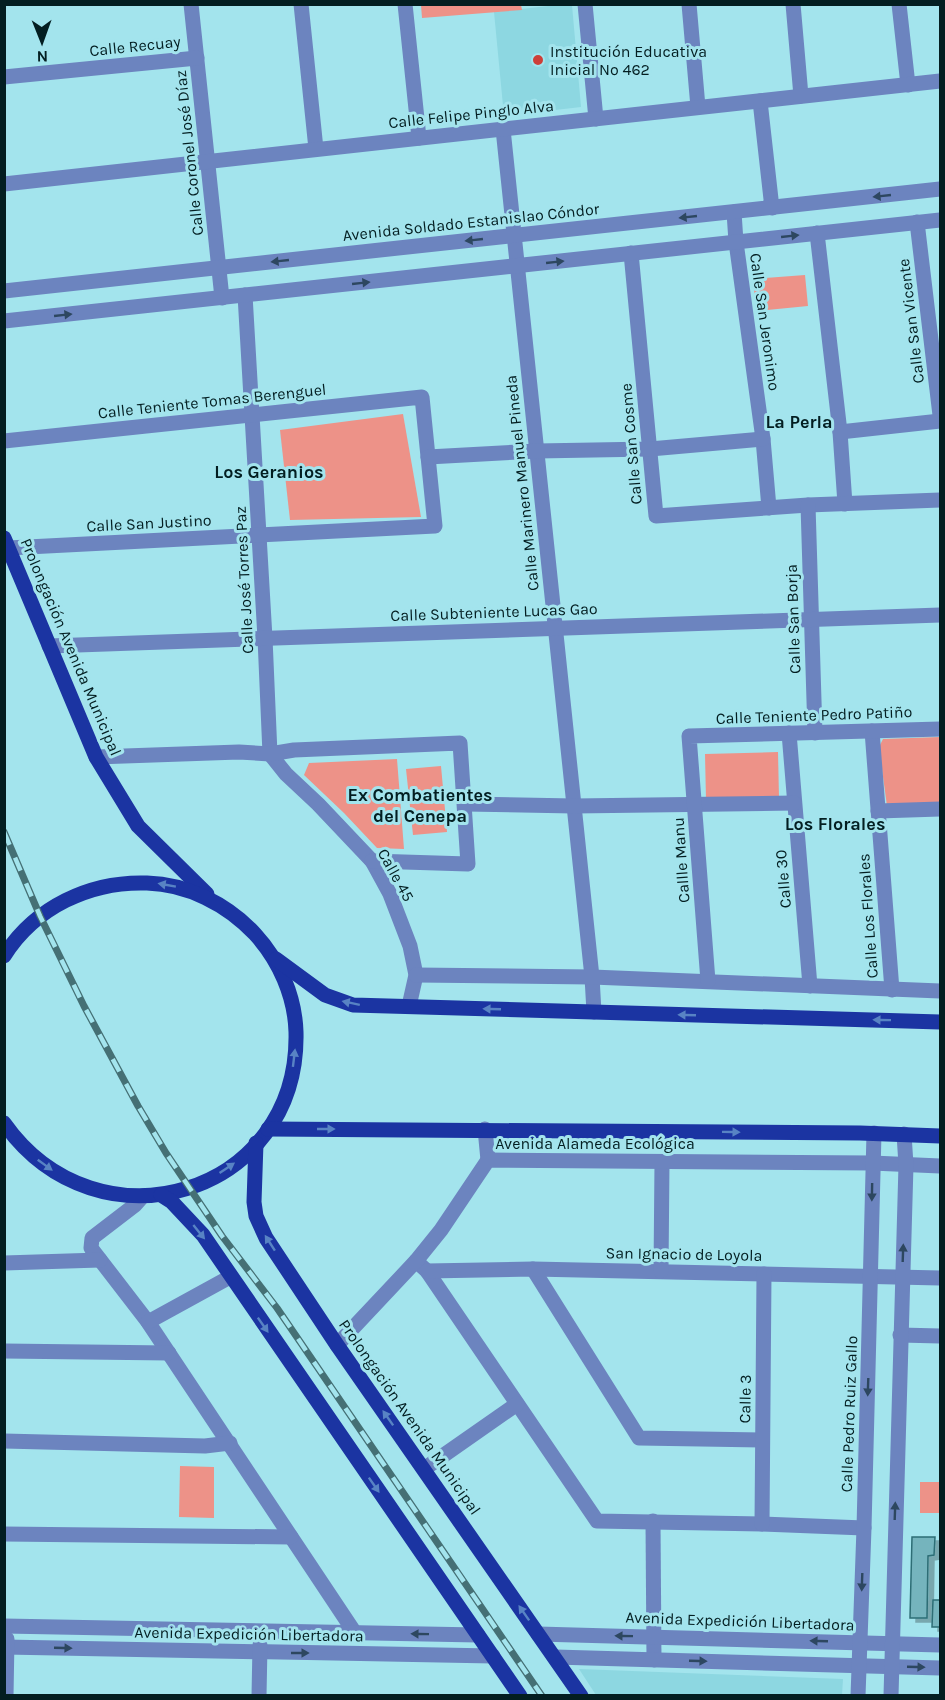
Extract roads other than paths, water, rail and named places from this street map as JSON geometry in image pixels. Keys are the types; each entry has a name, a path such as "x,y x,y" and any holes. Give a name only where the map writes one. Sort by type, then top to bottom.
{"main road":[{"name":"Prolongación Avenida Municipal","path":"4,1123 9,1135 40,1163 71,1182 106,1193 143,1196 161,1195 190,1188 229,1168 268,1129 285,1097 291,1079 296,1043 291,1002 281,972 272,956 249,928 193,882 138,826 96,757 6,543"},
{"name":"Prolongación Avenida Municipal","path":"4,956 20,935 47,911 71,897 97,888 133,882 170,885 221,905"},
{"path":"272,956 324,995 353,1005 940,1022"},
{"name":"Avenida Alameda Ecológica","path":"268,1129 873,1133 940,1136"},
{"name":"Prolongación Avenida Municipal","path":"256,1143 254,1202 260,1227 337,1345 581,1695"},
{"path":"161,1195 172,1202 202,1235 520,1695"}],"street":[{"name":"Calle Coronel José Díaz","path":"191,4 222,298"},
{"path":"301,4 316,150"},
{"path":"405,4 419,138"},
{"path":"585,4 596,119"},
{"path":"689,4 698,108"},
{"path":"793,4 801,96"},
{"path":"899,4 908,85"},
{"name":"Calle Recuay","path":"4,77 197,58"},
{"name":"Calle Felipe Pinglo Alva","path":"4,184 940,81"},
{"path":"760,101 772,208"},
{"name":"Calle Marinero Manuel Pineda","path":"503,129 594,1012"},
{"name":"Avenida Soldado Estanislao Cóndor","path":"4,291 940,189"},
{"name":"Calle San Jeronimo","path":"734,212 736,242 763,439 769,508"},
{"path":"4,321 940,220"},
{"name":"Calle San Vicente","path":"917,222 940,415"},
{"path":"817,233 840,432 845,504"},
{"name":"Calle San Cosme","path":"631,253 656,516 808,505"},
{"name":"Calle José Torres Paz","path":"245,296 270,754"},
{"name":"Calle Teniente Tomas Berenguel","path":"4,441 422,397 428,457"},
{"path":"840,432 940,421"},
{"path":"428,457 537,451 650,449 763,439"},
{"name":"Calle San Justino","path":"6,543 259,535 435,526 428,457"},
{"path":"808,505 940,501"},
{"name":"Calle San Borja","path":"808,505 815,733"},
{"name":"Calle Subteniente Lucas Gao","path":"49,645 940,615"},
{"name":"Calle Teniente Pedro Patiño","path":"689,736 940,729"},
{"name":"Calle Los Florales","path":"872,731 892,990"},
{"name":"Calle 30","path":"789,733 810,986"},
{"name":"Callle Manu","path":"689,736 708,981"},
{"path":"96,757 239,752 270,754 294,750 460,743 468,864 372,861"},
{"name":"Calle 45","path":"270,754 286,774 372,861 390,894 410,946 416,975"},
{"path":"465,804 574,806 794,803"},
{"path":"878,811 940,809"},
{"path":"409,1006 416,975 592,977 940,991"},
{"path":"485,1129 488,1160"},
{"name":"Calle Pedro Ruiz Gallo","path":"858,1695 871,1276 873,1133"},
{"path":"891,1695 906,1165 904,1134"},
{"name":"Avenida Alameda Ecológica","path":"337,1345 422,1266 441,1230 488,1160 873,1163 940,1166"},
{"path":"661,1271 662,1162"},
{"path":"143,1196 135,1205 92,1238 91,1248 148,1322 355,1633"},
{"path":"4,1263 100,1260"},
{"path":"422,1266 597,1521 864,1528"},
{"name":"San Ignacio de Loyola","path":"422,1266 940,1278"},
{"path":"533,1269 639,1438 762,1440"},
{"name":"Calle 3","path":"762,1524 764,1274"},
{"path":"148,1322 230,1277"},
{"path":"900,1335 940,1336"},
{"path":"4,1351 169,1353"},
{"path":"424,1469 517,1404"},
{"path":"4,1441 205,1446 230,1443"},
{"path":"653,1521 654,1660"},
{"path":"4,1534 291,1537"},
{"path":"6,1626 6,1695"},
{"name":"Avenida Expedición Libertadora","path":"6,1626 478,1635"},
{"path":"259,1695 260,1632"},
{"name":"Avenida Expedición Libertadora","path":"538,1634 940,1645"},
{"name":"Avenida Expedición Libertadora","path":"6,1647 493,1656"},
{"path":"555,1657 940,1668"}],"railway":[{"path":"4,832 40,916 84,1006 166,1153 222,1236 277,1308 542,1696"}],"place":[{"name":"Institución Educativa Inicial Nº 462","path":"538,60"}],"district":[{"name":"La Perla","path":"799,422"},
{"name":"Los Geranios","path":"269,472"},
{"name":"Ex Combatientes del Cenepa","path":"420,805"},
{"name":"Los Florales","path":"835,824"}]}
